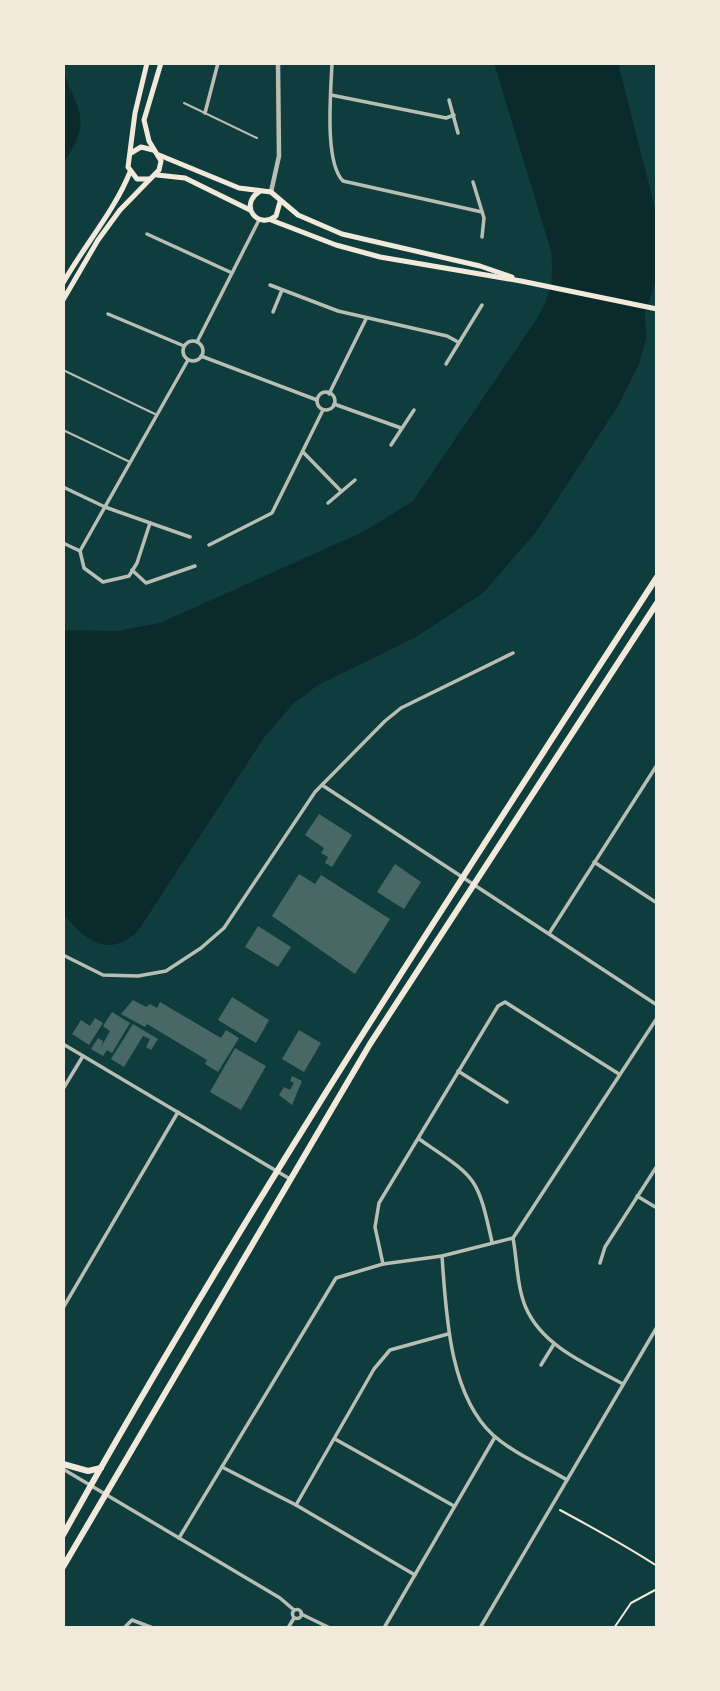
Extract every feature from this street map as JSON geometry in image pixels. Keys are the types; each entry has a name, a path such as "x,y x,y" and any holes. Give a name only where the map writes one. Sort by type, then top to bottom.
{"highway":[{"path":"63,1535 277,1171 463,875 657,577"},
{"path":"63,1567 370,1044 657,603"},
{"path":"63,1467 88,1471 101,1468"}],"main road":[{"path":"63,284 85,243 121,195 130,172 128,161 135,113 147,63"},
{"path":"63,300 98,240 120,210 155,176 161,166 149,141 144,120 161,63"},
{"path":"131,153 141,147 239,188 271,192 304,219 342,234 480,266 521,281"},
{"path":"130,172 137,179 155,176 185,178 250,209 259,220 271,220 336,245 380,257 543,285 655,309"},
{"path":"250,209 253,196 261,191"},
{"path":"271,220 279,212 280,202"}],"street":[{"path":"205,113 218,63"},
{"path":"271,192 279,156 278,63"},
{"path":"332,63 332,134 337,175 352,184 482,212"},
{"path":"331,95 446,118 454,115"},
{"path":"449,100 458,133"},
{"path":"473,182 482,212 482,236"},
{"path":"197,342 230,272 259,220"},
{"path":"147,234 230,272"},
{"path":"270,285 366,319 447,336 458,342"},
{"path":"273,312 282,290"},
{"path":"446,364 482,305"},
{"path":"108,314 184,346"},
{"path":"329,394 366,319"},
{"path":"191,341 197,342 202,346 201,356 194,361 188,360 184,355 184,346 191,341"},
{"path":"201,356 317,400 323,410"},
{"path":"150,523 129,576 103,582 84,568 80,551 188,360"},
{"path":"317,400 322,394 329,394"},
{"path":"329,394 334,404 401,428"},
{"path":"209,545 272,513 323,410 334,404"},
{"path":"391,444 414,410"},
{"path":"303,452 341,491"},
{"path":"328,503 355,480"},
{"path":"63,487 105,507 190,537"},
{"path":"63,543 80,551"},
{"path":"132,570 146,583 195,566"},
{"path":"63,955 103,975 138,976 166,971 224,928 322,785 401,708 513,653"},
{"path":"550,932 657,765"},
{"path":"322,785 550,932 657,1005"},
{"path":"594,862 657,903"},
{"path":"383,1264 375,1227 379,1203 498,1006 505,1002 620,1074"},
{"path":"623,1384 554,1345 526,1308 513,1238 657,1018"},
{"path":"63,1044 290,1179"},
{"path":"63,1089 83,1056"},
{"path":"458,1071 507,1102"},
{"path":"63,1308 178,1112"},
{"path":"418,1139 465,1170 474,1180 481,1192 492,1242"},
{"path":"600,1263 605,1247 657,1166"},
{"path":"637,1196 657,1208"},
{"path":"179,1538 336,1278 383,1264 442,1256 513,1238"},
{"path":"442,1256 448,1334 471,1407 495,1437 567,1479"},
{"path":"480,1628 657,1327"},
{"path":"296,1505 374,1369 390,1350 448,1334"},
{"path":"541,1365 554,1345"},
{"path":"384,1628 495,1437"},
{"path":"335,1439 454,1506"},
{"path":"63,1467 90,1486 280,1598 293,1610 294,1618"},
{"path":"222,1467 296,1505 415,1575"},
{"path":"293,1610 299,1609 301,1614 330,1628"},
{"path":"288,1628 294,1618 301,1614"},
{"path":"124,1628 132,1620 153,1628"}],"lane":[{"path":"184,103 257,138"},
{"path":"63,370 158,415"},
{"path":"63,430 131,462"}],"path":[{"path":"559,1510 594,1531 607,1533 657,1566"},
{"path":"614,1628 631,1604 657,1589"}],"water":[{"path":"494,63 618,63 657,216 657,277 645,313 646,339 639,364 618,406 536,532 483,593 416,637 318,685 293,704 265,736 138,931 117,944 107,945 89,939 63,914 63,630 117,631 160,623 365,531 413,501 538,317 550,285 551,251"},
{"path":"63,69 78,107 81,126 73,149 63,164"}],"building":[{"path":"319,814 352,835 332,867 325,863 328,857 321,853 324,848 305,835"},
{"path":"395,864 421,882 404,909 377,892"},
{"path":"299,874 315,884 321,875 390,919 355,974 272,916"},
{"path":"258,926 291,947 278,967 245,947"},
{"path":"232,997 269,1020 256,1043 218,1020"},
{"path":"133,1000 146,1007 150,1004 157,1008 160,1002 221,1038 226,1030 239,1038 218,1072 205,1064 207,1060 147,1024 145,1027 121,1014"},
{"path":"112,1012 130,1023 112,1053 107,1050 103,1056 91,1049 98,1038 103,1041 101,1047 110,1031 103,1026"},
{"path":"95,1018 103,1023 89,1045 72,1034 81,1020 90,1026"},
{"path":"133,1024 158,1039 151,1050 146,1047 150,1039 143,1036 124,1067 111,1059"},
{"path":"299,1030 321,1043 304,1072 282,1059"},
{"path":"235,1048 266,1066 241,1110 210,1092"},
{"path":"292,1076 302,1081 292,1105 279,1095 284,1087 290,1090 294,1083 290,1081"}]}
